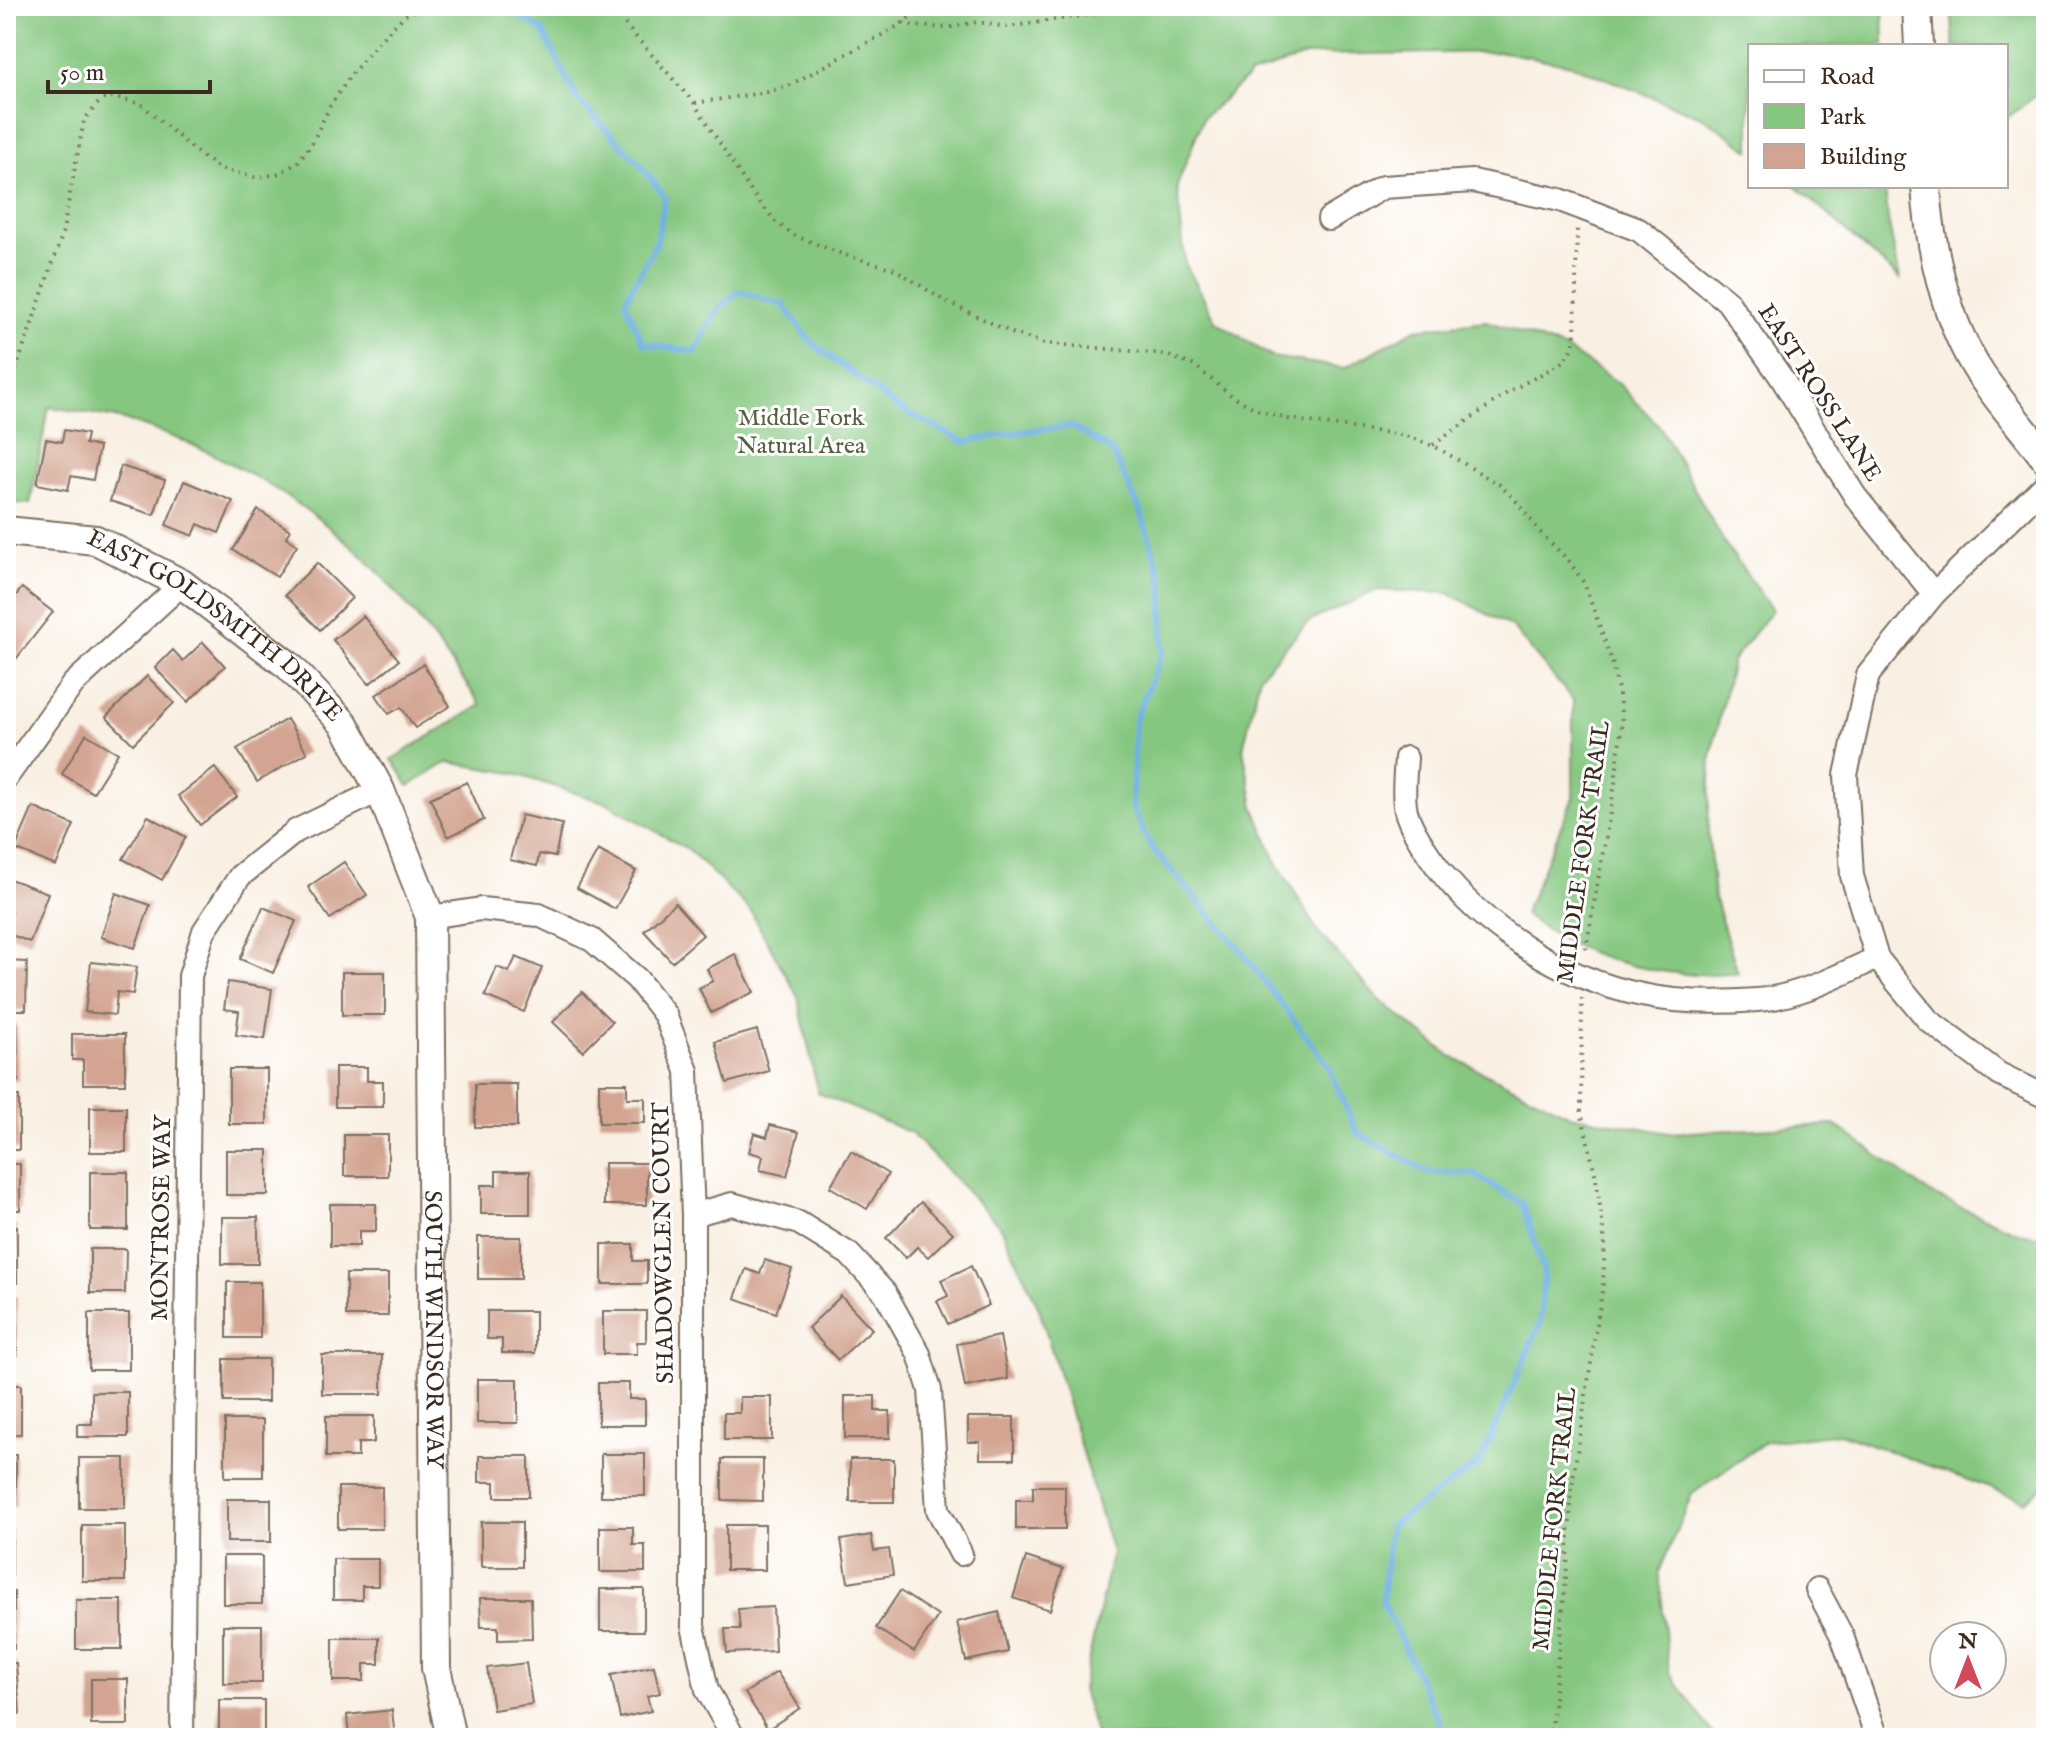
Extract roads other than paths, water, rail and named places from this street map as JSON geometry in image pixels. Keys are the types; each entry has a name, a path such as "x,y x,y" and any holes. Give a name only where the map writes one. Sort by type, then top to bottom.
{"street":[{"path":"1917,6 1919,44"},
{"name":"EAST ROSS LANE","path":"1329,219 1383,187 1473,181 1560,200 1639,230 1727,301 1781,377 1855,496 1934,594"},
{"path":"1926,188 1941,281 1958,328 1980,374 2046,459"},
{"path":"2046,484 1934,594 1868,675 1846,775 1852,876 1877,958 1928,1020 1999,1074 2046,1097"},
{"name":"EAST GOLDSMITH DRIVE","path":"6,531 96,540 182,584 289,666 344,724 380,790 430,917"},
{"path":"6,778 73,684 182,584"},
{"path":"1406,758 1405,808 1426,851 1453,888 1487,919 1524,944 1584,976 1642,995 1706,1002 1761,1000 1811,987 1877,958"},
{"name":"MONTROSE WAY","path":"182,1738 190,976 204,931 240,876 296,831 380,790"},
{"name":"SHADOWGLEN COURT","path":"430,917 481,909 539,915 592,940 637,979 665,1015 687,1071 693,1215 693,1626 707,1690 734,1738"},
{"name":"SOUTH WINDSOR WAY","path":"430,917 436,1668 451,1738"},
{"path":"693,1215 732,1204 799,1223 849,1254 885,1293 919,1354 930,1390 938,1510 961,1554"},
{"path":"1817,1589 1842,1636 1877,1738"}],"waterway":[{"path":"504,6 542,30 578,100 640,164 665,197 657,241 625,301 643,343 695,352 714,314 738,291 784,305 811,342 897,407 964,442 1072,426 1112,451 1141,512 1163,583 1163,651 1135,720 1132,808 1152,848 1239,948 1328,1065 1357,1133 1427,1172 1474,1174 1523,1204 1544,1273 1540,1323 1480,1462 1390,1526 1382,1600 1447,1738"}],"park label":[{"name":"Middle Fork Natural Area","path":"801,432"}]}
